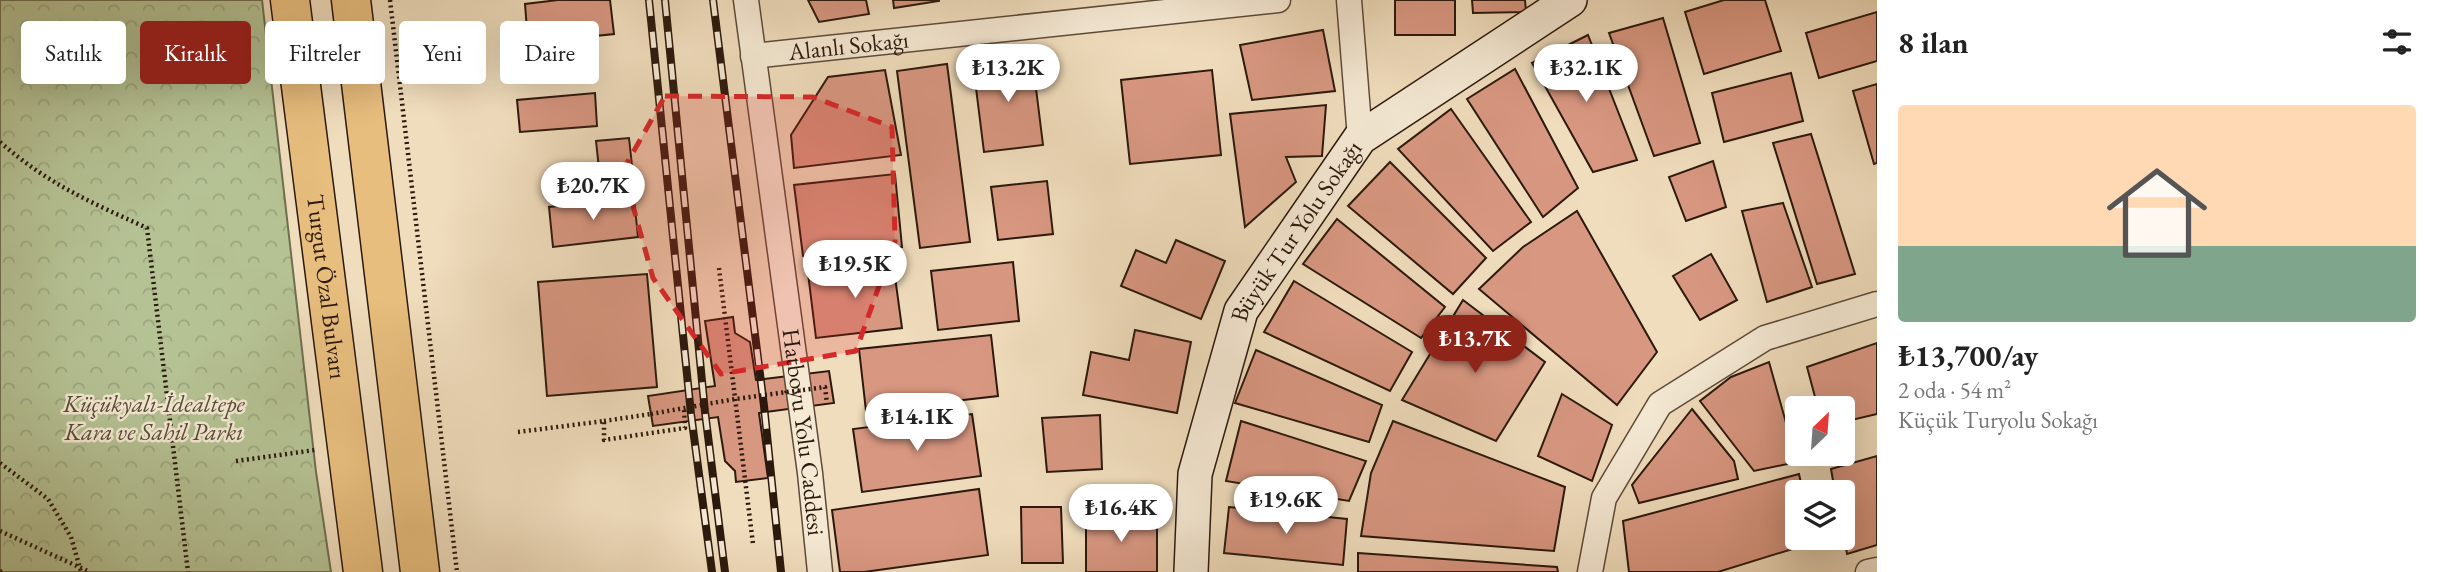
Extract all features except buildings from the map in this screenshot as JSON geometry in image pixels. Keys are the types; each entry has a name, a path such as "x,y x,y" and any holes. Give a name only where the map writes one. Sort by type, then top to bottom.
{"highway":[{"name":"Turgut Özal Bulvarı","path":"290,0 363,572"},
{"path":"351,0 420,572"}],"street":[{"name":"Hatboyu Yolu Caddesi","path":"746,0 810,473 820,572"},
{"name":"Alanlı Sokağı","path":"753,56 1278,0"},
{"path":"1349,0 1360,138"},
{"name":"Büyük Tur Yolu Sokağı","path":"1191,572 1195,474 1241,311 1360,138 1570,0"},
{"path":"1590,572 1604,498 1661,404 1765,338 1877,304"},
{"path":"1868,572 1877,570"}],"path":[{"path":"390,0 457,572"},
{"path":"0,142 28,167 75,196 147,228 188,572"},
{"path":"719,268 753,544"},
{"path":"518,432 825,387 827,404"},
{"path":"604,421 604,440 685,428 684,408"},
{"path":"236,461 347,446"},
{"path":"0,463 48,499 71,537 81,570"},
{"path":"0,531 90,572"}],"highlighted area":[{"path":"665,96 813,97 892,127 895,241 856,351 721,374 653,278 623,170"}],"green space":[{"name":"Küçükyalı-İdealtepe Kara ve Sahil Parkı","path":"0,0 262,0 265,84 272,84 316,472 331,572 0,572"}],"railway":[{"path":"649,0 691,414 712,572"},
{"path":"665,0 705,412 725,572"},
{"path":"713,0 764,406 781,572"}]}
